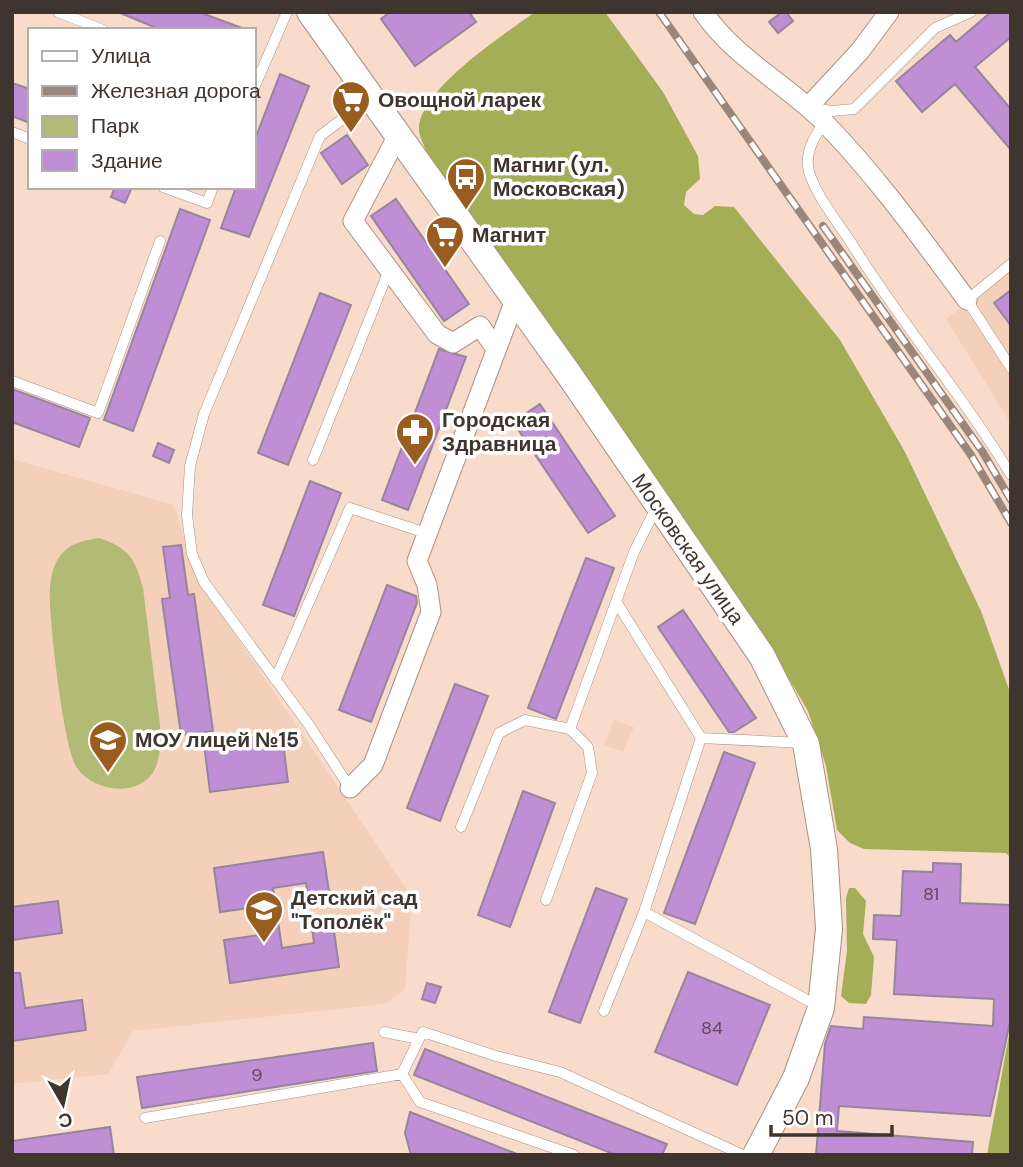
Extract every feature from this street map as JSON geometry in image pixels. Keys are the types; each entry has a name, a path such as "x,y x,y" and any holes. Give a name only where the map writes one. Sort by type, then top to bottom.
{"street":[{"name":"Московская улица","path":"310,12 515,300 762,656 806,744 824,849 829,929 821,1008 796,1078 756,1155"},
{"path":"703,12 735,51 824,122 891,196 967,300"},
{"path":"808,107 860,51 889,12"},
{"path":"397,137 353,221 437,334 453,343 480,327 496,349"},
{"path":"350,788 373,765 397,709 431,612 428,585 418,561 426,533 515,300"}],"lane":[{"path":"58,12 98,28"},
{"path":"256,83 287,12"},
{"path":"808,107 832,111 854,109 936,28 971,12"},
{"path":"350,788 309,726 220,608 192,554 187,515 190,466 204,415 320,136 370,99"},
{"path":"824,122 814,137 808,155 808,170 816,187 860,258 977,419 1011,475"},
{"path":"168,189 207,203 212,189"},
{"path":"12,381 98,413 160,241"},
{"path":"1011,264 967,300 1011,368"},
{"path":"313,460 389,270"},
{"path":"570,729 634,552 657,506"},
{"path":"275,680 350,508 426,533"},
{"path":"617,603 701,738"},
{"path":"461,827 499,733 525,720 570,729 588,747 592,773 547,900"},
{"path":"701,738 806,744"},
{"path":"604,1011 644,912 701,738"},
{"path":"644,912 821,1008"},
{"path":"384,1032 419,1039"},
{"path":"402,1074 423,1032 560,1073 743,1155"},
{"path":"145,1118 402,1074"},
{"path":"402,1074 420,1102 574,1155"}],"shaded area":[{"path":"1011,270 1011,424 946,319"},
{"path":"12,459 174,505 197,578 412,897 405,990 384,1004 133,1031 108,1074 12,1084"},
{"path":"614,720 634,727 623,752 604,745"}],"green space":[{"path":"535,12 605,12 663,92 698,156 700,179 686,192 684,205 694,214 703,215 715,206 734,207 840,340 905,452 981,611 1011,695 1011,858 1006,853 864,849 850,843 837,830 826,766 808,711 771,648 426,151 419,130 422,114 432,98 465,64"},
{"path":"99,538 124,550 140,578 161,733 158,760 152,774 144,782 124,788 93,782 77,768 67,739 53,639 50,593 55,564 71,546"},
{"path":"849,888 855,888 866,901 863,934 874,957 871,995 866,1004 849,1003 841,996 847,951 846,898"},
{"path":"1011,1024 1011,1155 987,1155"}],"building":[{"path":"118,12 199,12 242,28 156,28"},
{"path":"390,12 469,12 476,22 415,66 381,19"},
{"path":"786,12 793,21 778,33 769,22"},
{"path":"991,12 1011,12 1011,37 975,67 1011,109 1011,150 955,84 922,112 896,81 950,35 956,42"},
{"path":"280,74 309,86 249,237 221,228 235,189 256,189 256,137"},
{"path":"12,83 28,88 28,122 12,116"},
{"path":"347,135 368,165 342,184 321,153"},
{"path":"114,189 131,189 125,203 111,197"},
{"path":"396,199 469,304 444,321 371,216"},
{"path":"180,209 210,220 133,431 104,420"},
{"path":"1011,290 1011,326 994,303"},
{"path":"320,293 351,305 288,465 258,453"},
{"path":"439,349 466,357 408,510 382,500"},
{"path":"12,389 90,418 79,447 12,422"},
{"path":"540,404 615,516 588,533 513,422"},
{"path":"158,443 174,450 169,463 153,456"},
{"path":"310,481 341,493 294,616 263,605"},
{"path":"181,545 188,595 194,594 213,731 181,735 162,599 170,598 163,547"},
{"path":"586,558 614,568 556,719 528,708"},
{"path":"387,585 416,596 417,603 371,722 339,710"},
{"path":"683,610 756,718 734,732 729,732 658,627"},
{"path":"455,684 488,696 440,821 407,808"},
{"path":"282,734 288,782 210,792 204,744"},
{"path":"724,752 755,763 695,924 664,913"},
{"path":"523,791 555,803 510,927 478,915"},
{"path":"323,852 330,898 309,901 306,883 273,888 282,948 314,943 312,927 333,924 339,967 230,983 224,940 267,934 263,906 220,912 214,868"},
{"path":"933,863 961,864 960,903 1011,905 1011,1017 990,1116 839,1106 837,1131 973,1142 972,1155 816,1155 825,1044 831,1026 863,1029 864,1017 993,1026 994,999 894,994 897,940 873,939 874,915 901,916 903,871 933,872"},
{"path":"596,888 627,899 580,1023 549,1012"},
{"path":"58,901 62,933 12,940 12,907"},
{"path":"688,972 770,1005 737,1085 655,1052"},
{"path":"12,973 20,973 25,1008 82,1000 86,1030 12,1041"},
{"path":"427,983 441,987 435,1003 422,999"},
{"path":"373,1043 377,1071 142,1108 137,1077"},
{"path":"425,1049 667,1144 662,1155 616,1155 414,1075"},
{"path":"410,1112 517,1155 411,1155 405,1133"},
{"path":"110,1127 114,1155 12,1155 12,1141"}],"railway":[{"path":"659,12 971,455 1011,523"},
{"path":"823,226 982,451 1011,500"}],"place":[{"name":"Овощной ларек","path":"351,134"},
{"name":"Магниг (ул. Московская)","path":"466,211"},
{"name":"Магнит","path":"445,269"},
{"name":"Городская Здравница","path":"415,466"},
{"name":"МОУ лицей №15","path":"108,774"},
{"name":"Детский сад \"Тополёк\"","path":"264,944"}]}
